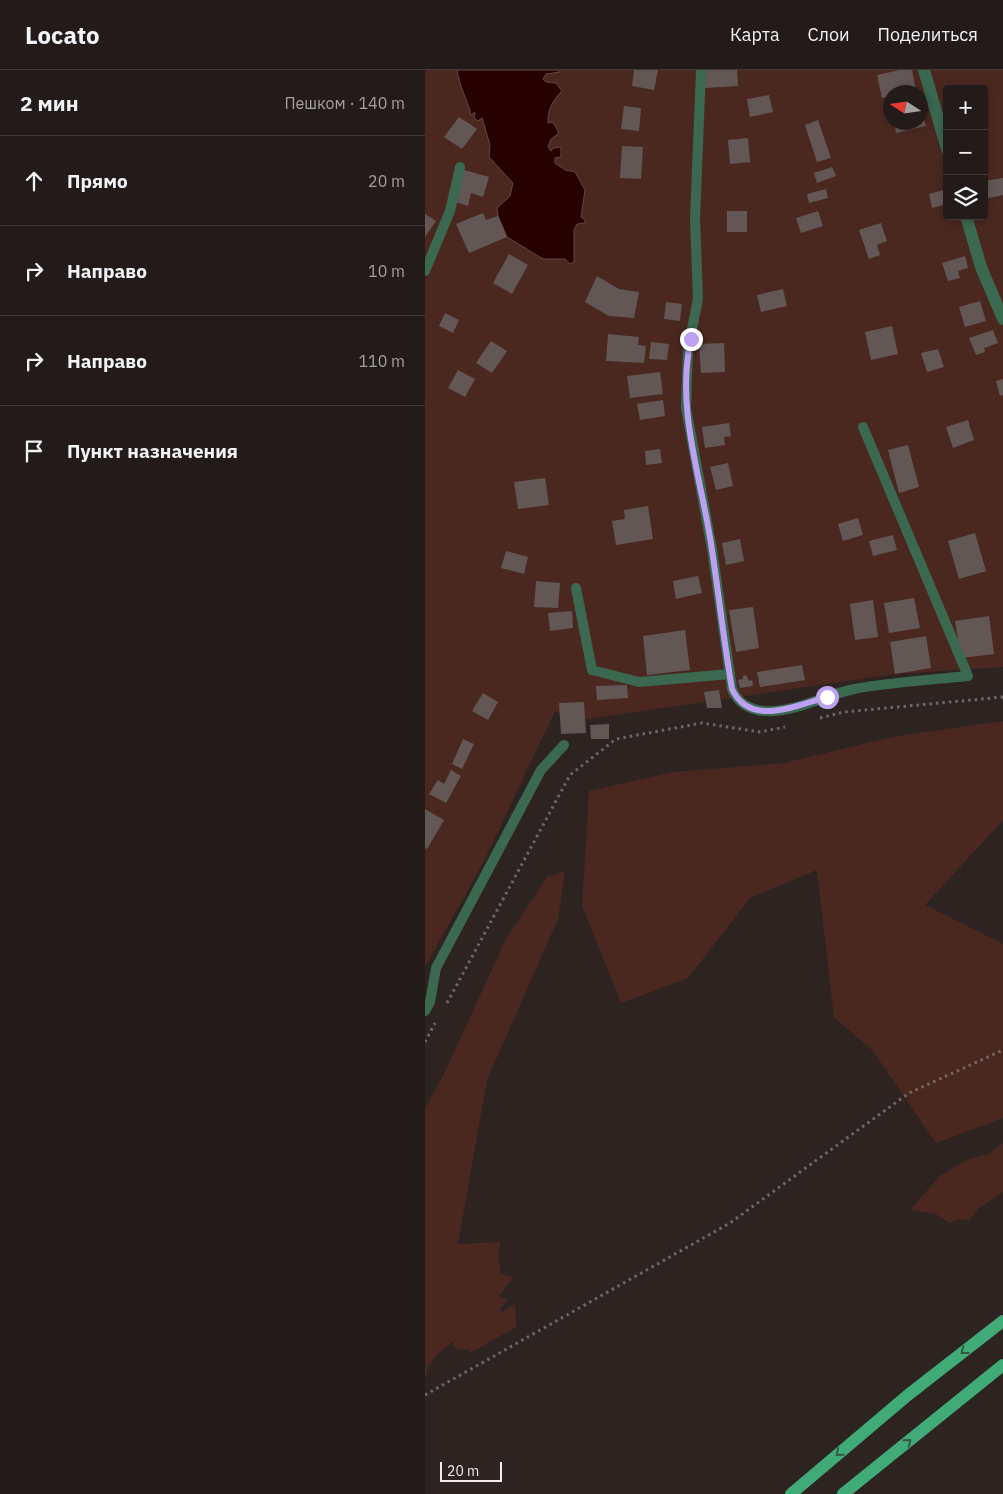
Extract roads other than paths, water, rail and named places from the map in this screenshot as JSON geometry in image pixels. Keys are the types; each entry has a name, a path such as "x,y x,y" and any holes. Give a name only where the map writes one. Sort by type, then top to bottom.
{"main road":[{"path":"791,1494 907,1395 1003,1321"},
{"path":"843,1494 1003,1365"}],"street":[{"path":"925,70 943,135"},
{"path":"967,220 981,267 1003,319"}],"lane":[{"path":"701,70 695,218 698,299 688,349 686,408 712,549 732,689 741,702 755,710 782,710 863,688 968,676 863,427"},
{"path":"425,271 450,211 460,167"},
{"path":"576,588 592,670 639,682 730,674"},
{"path":"425,1011 430,1002 437,968 541,770 564,745"}]}
